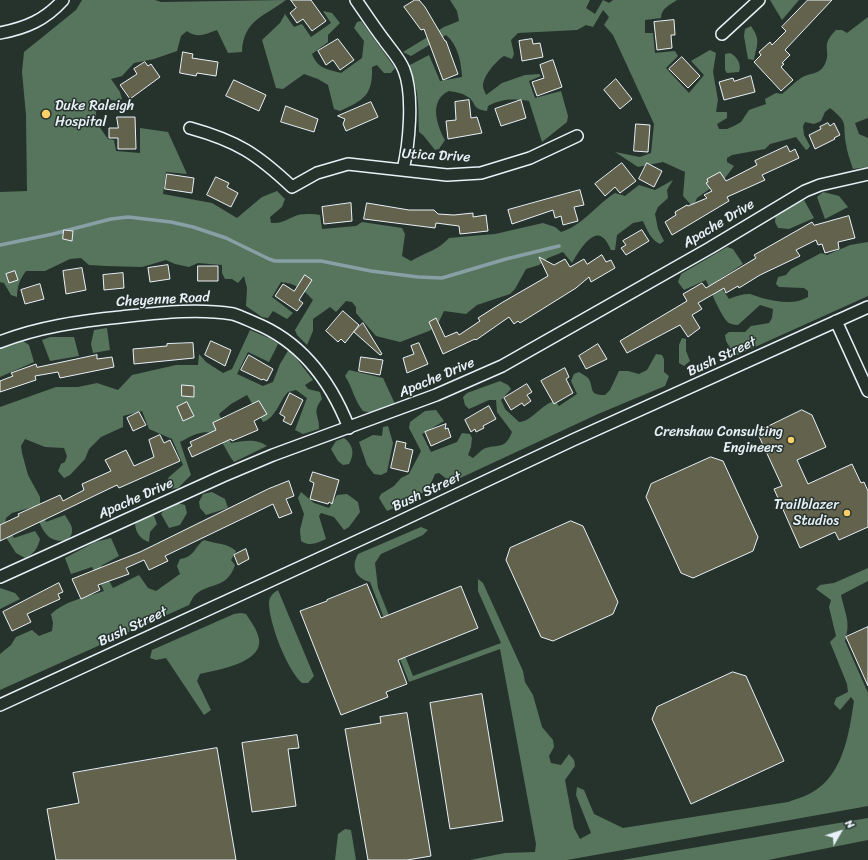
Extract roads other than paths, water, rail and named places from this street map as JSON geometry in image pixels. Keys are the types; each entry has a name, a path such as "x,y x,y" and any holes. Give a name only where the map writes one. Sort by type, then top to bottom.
{"street":[{"path":"0,33 30,26 49,14 63,0"},
{"path":"356,0 398,60 404,70 408,83 409,119 403,170"},
{"path":"722,34 759,0"},
{"name":"Utica Drive","path":"190,128 223,138 240,146 264,163 292,187 317,173 348,164 447,175 481,173 523,160 577,136"},
{"name":"Apache Drive","path":"0,577 223,476 273,455 445,392 502,366 710,248 804,191 820,185 868,174"},
{"name":"Bush Street","path":"0,705 390,526 573,440 868,307"},
{"name":"Cheyenne Road","path":"0,342 38,330 104,318 171,312 214,312 234,315 272,330 300,352 323,377 334,395 348,428"},
{"path":"836,321 868,391"}],"waterway":[{"path":"0,245 53,234 111,219 128,217 171,222 193,227 226,238 275,261 321,261 371,271 418,277 442,278 506,259 559,246"}],"place":[{"name":"Duke Raleigh Hospital","path":"46,114"},
{"name":"Crenshaw Consulting Engineers","path":"791,440"},
{"name":"Trailblazer Studios","path":"847,513"}]}
